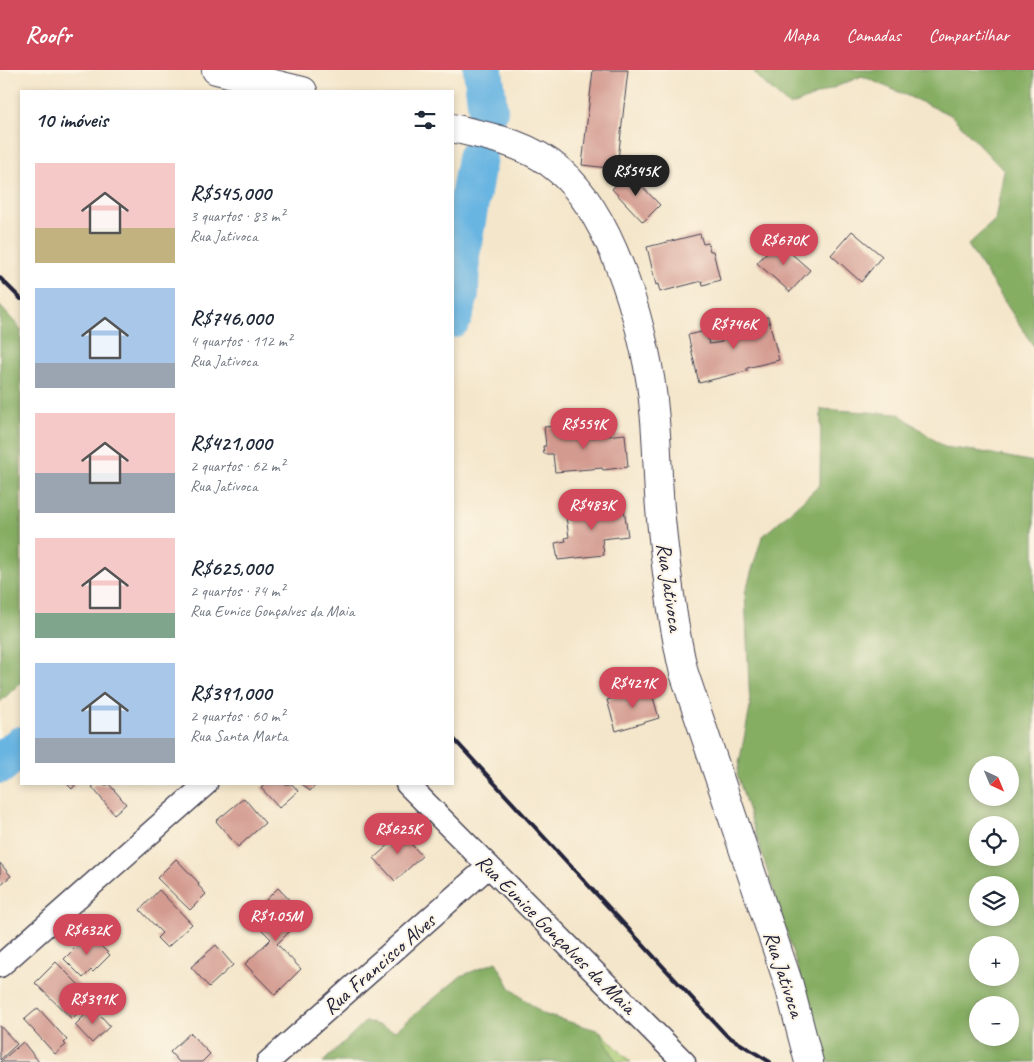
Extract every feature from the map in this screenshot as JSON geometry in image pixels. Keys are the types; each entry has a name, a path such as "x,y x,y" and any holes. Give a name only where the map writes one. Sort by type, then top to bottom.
{"street":[{"path":"216,70 299,90"},
{"name":"Rua Jativoca","path":"454,128 513,142 540,156 560,171 578,189 604,232 624,280 643,340 650,376 657,444 661,520 675,629 684,672 789,985 809,1062"},
{"path":"0,966 205,785"},
{"name":"Rua Eunice Gonçalves da Maia","path":"408,785 684,1062"},
{"name":"Rua Francisco Alves","path":"268,1062 489,866"}],"green space":[{"path":"754,70 1034,70 1034,347 968,245 995,220 1004,171 951,115 862,76 790,106 756,76"},
{"path":"0,306 20,328 20,683 0,702"},
{"path":"821,409 899,414 944,447 1034,462 1034,1062 827,1062 737,774 750,708 745,593 762,537 820,485"},
{"path":"496,962 511,989 543,1014 600,1031 616,1062 323,1062 366,1021 395,1031 461,976"},
{"path":"600,1031 631,1062 616,1062"}],"building":[{"path":"593,70 628,70 617,169 582,165"},
{"path":"629,173 660,205 643,222 612,189"},
{"path":"852,231 882,256 861,282 831,255"},
{"path":"700,234 703,244 708,243 710,251 713,251 720,280 703,285 702,281 660,292 658,284 656,285 647,247"},
{"path":"777,241 810,270 790,292 757,263"},
{"path":"768,317 779,360 747,368 747,371 699,383 688,335 706,331 709,344 722,342 720,334 732,331 730,326"},
{"path":"579,424 582,440 625,434 628,467 555,472 553,454 544,454 543,446 546,446 544,427"},
{"path":"623,502 628,536 602,539 604,555 558,560 555,543 566,541 565,538 569,537 566,517 578,516 576,508"},
{"path":"650,687 659,718 616,731 607,700"},
{"path":"95,785 110,785 126,804 114,814 92,787"},
{"path":"265,785 293,785 298,791 279,808 261,788"},
{"path":"303,785 316,785 310,791"},
{"path":"244,798 265,823 238,847 216,821"},
{"path":"395,826 422,856 395,881 374,858 392,842 386,835"},
{"path":"176,859 199,883 198,885 206,894 190,910 157,878"},
{"path":"0,863 11,876 0,885"},
{"path":"278,888 305,916 277,944 301,969 275,995 245,964 271,939 252,920 266,906 262,904"},
{"path":"159,890 192,924 167,948 157,938 162,933 140,910"},
{"path":"89,934 110,955 93,972 91,970 83,978 64,959"},
{"path":"216,945 233,965 209,987 191,967"},
{"path":"56,962 86,992 75,1002 82,1009 72,1019 35,983"},
{"path":"93,1007 110,1026 92,1043 75,1025"},
{"path":"38,1008 67,1040 64,1043 66,1045 55,1054 24,1020"},
{"path":"0,1026 17,1044 0,1060"},
{"path":"190,1033 210,1054 202,1062 179,1062 170,1052"},
{"path":"23,1042 39,1062 0,1062"}],"waterway":[{"path":"483,70 488,110"},
{"path":"454,311 459,295 460,255 477,158"},
{"path":"0,764 20,747"}],"railway":[{"path":"0,278 20,298"},
{"path":"454,739 726,1035 770,1062"}]}
